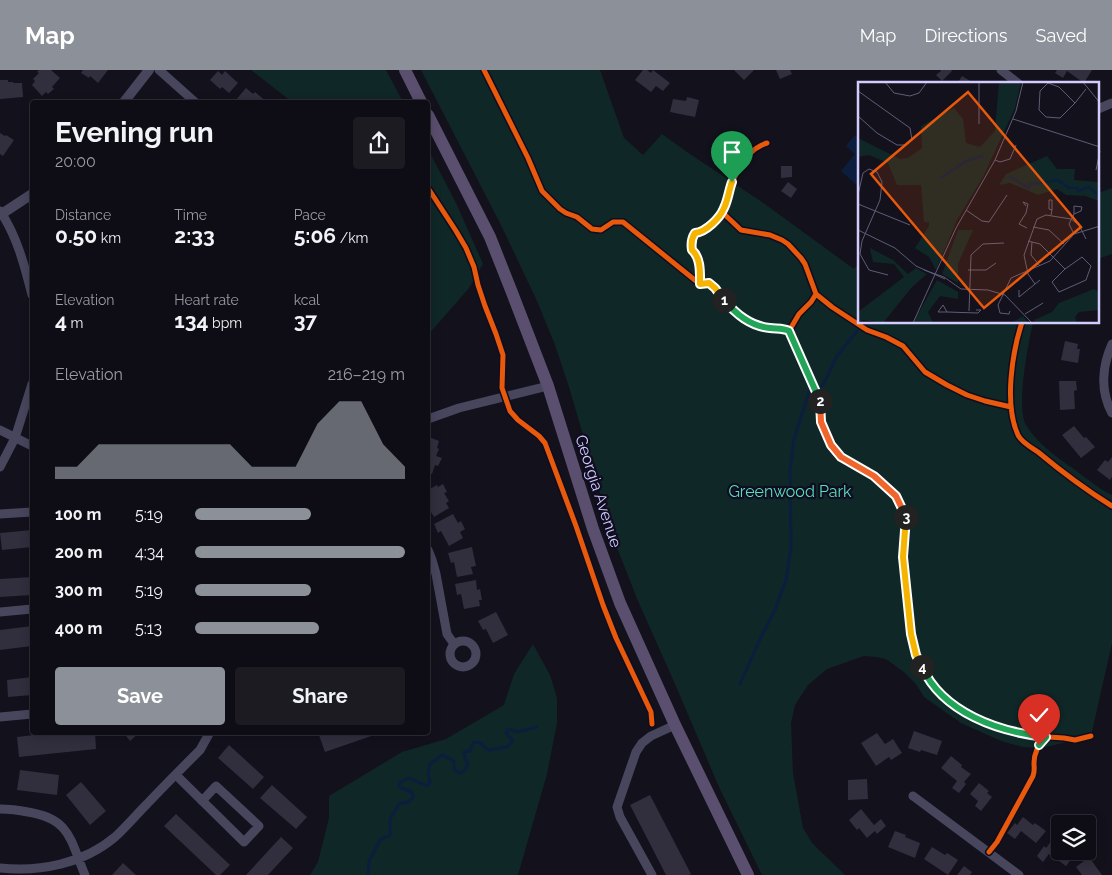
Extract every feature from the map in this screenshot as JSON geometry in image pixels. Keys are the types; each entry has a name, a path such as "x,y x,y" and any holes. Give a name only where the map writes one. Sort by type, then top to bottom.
{"main road":[{"path":"404,70 420,100"},
{"name":"Georgia Avenue","path":"430,118 490,237 511,290 548,386 588,513 612,582 632,631 675,725 748,875"}],"street":[{"path":"126,100 148,70"},
{"path":"159,70 193,100"},
{"path":"1001,70 1016,82"},
{"path":"1100,108 1112,103"},
{"path":"30,195 1,214 24,263 30,287"},
{"path":"1112,344 1104,368 1103,385 1112,413"},
{"path":"430,418 459,408 548,386"},
{"path":"0,467 14,438 30,390"},
{"path":"0,430 30,445"},
{"path":"0,514 30,512"},
{"path":"430,556 436,574 446,634 454,644"},
{"path":"0,612 30,609"},
{"path":"0,716 30,714"},
{"path":"652,875 620,817 617,807 636,752 642,743 675,725"},
{"path":"0,868 18,870 60,865 97,850 114,838 176,775 200,750 209,735"},
{"path":"176,775 202,801 244,842 259,826 216,786 202,801"},
{"path":"913,796 1019,875"},
{"path":"0,809 35,813 54,820 63,828 71,840 85,875"}],"green space":[{"path":"251,70 386,70 402,100 289,100"},
{"name":"Greenwood Park","path":"421,70 600,70 624,138 643,155 662,134 762,202 854,269 858,264 858,324 1033,324 1026,360 1022,405 1026,425 1035,437 1052,453 1112,495 1112,643 1091,736 1042,748 1023,747 1001,741 961,723 924,697 916,684 905,673 886,659 864,656 827,669 808,685 795,705 791,723 793,773 803,828 812,843 845,875 762,875 719,787 638,601 614,540 555,345 537,301 502,227"},
{"path":"430,153 457,205 483,264 469,288 430,333"},
{"path":"1112,188 1112,254 1100,258 1100,192"},
{"path":"533,644 550,675 557,698 557,723 547,774 518,875 310,875 318,862 329,818 329,796 402,752 446,739 504,705 514,674"}],"water":[{"path":"855,135 858,138 858,186 841,171 855,154 846,146"}],"building":[{"path":"39,70 51,70 60,78 52,87 54,89 42,96 32,85 35,81 33,79 39,73 37,72"},
{"path":"83,70 108,70 98,83 90,76 89,78 81,73"},
{"path":"643,70 651,73 653,70 670,83 663,91 656,86 651,92 635,80"},
{"path":"734,70 754,70 744,80"},
{"path":"776,70 790,70 792,74 780,79"},
{"path":"940,70 952,71 942,81 936,75"},
{"path":"1057,70 1092,70 1085,82 1067,71 1063,78 1055,73"},
{"path":"218,71 222,75 225,71 238,83 229,93 222,87 220,89 210,80"},
{"path":"962,76 972,82 958,82"},
{"path":"0,80 22,83 23,97 0,99"},
{"path":"246,88 253,94 255,92 265,100 236,100"},
{"path":"687,97 699,100 695,117 670,112 673,99 686,101"},
{"path":"0,133 14,140 3,156 0,154"},
{"path":"781,166 792,166 792,177 781,178"},
{"path":"788,182 797,189 791,198 781,191"},
{"path":"1065,341 1078,344 1077,349 1080,349 1078,363 1061,360"},
{"path":"1059,381 1076,381 1077,390 1074,391 1075,409 1060,410"},
{"path":"1074,426 1095,447 1081,458 1062,435"},
{"path":"430,437 439,441 437,448 439,449 436,456 442,458 438,466 435,465 432,474 430,474"},
{"path":"1112,457 1112,477 1110,480 1097,470 1105,460 1108,462"},
{"path":"443,484 447,492 444,493 449,501 446,503 449,508 434,517 430,510 430,489 437,485 438,487"},
{"path":"453,514 458,523 461,521 465,529 460,532 463,538 449,546 441,531 438,533 434,524"},
{"path":"30,530 30,547 2,550 0,533"},
{"path":"472,547 476,566 471,567 473,574 457,577 454,562 451,563 448,553"},
{"path":"30,577 30,595 0,597 0,579"},
{"path":"476,580 477,590 480,589 482,600 479,600 480,606 464,609 461,594 457,595 455,584"},
{"path":"496,612 508,635 493,643 486,629 483,630 478,621"},
{"path":"30,626 30,646 0,650 0,630"},
{"path":"30,677 30,695 8,697 7,680"},
{"path":"914,731 942,741 937,755 908,748"},
{"path":"877,733 885,744 893,739 902,753 891,760 889,757 876,766 861,743"},
{"path":"33,735 95,735 96,749 19,757 17,737"},
{"path":"125,735 137,735 130,741"},
{"path":"319,735 374,735 325,752"},
{"path":"229,745 264,777 253,789 218,758"},
{"path":"951,756 971,774 964,782 966,784 959,793 952,788 957,781 941,768"},
{"path":"20,770 59,775 57,795 17,790"},
{"path":"867,779 868,799 848,800 848,780"},
{"path":"81,782 106,811 90,825 66,795"},
{"path":"979,783 989,791 987,793 992,797 981,811 975,806 978,801 970,794"},
{"path":"272,785 307,817 296,829 260,798"},
{"path":"650,795 691,874 666,875 630,805"},
{"path":"861,809 874,825 881,819 886,826 877,834 875,831 867,838 849,820"},
{"path":"176,814 230,865 220,875 216,875 164,826"},
{"path":"1023,817 1033,825 1035,823 1046,831 1036,843 1021,831 1015,839 1007,833"},
{"path":"895,831 920,843 915,858 888,847"},
{"path":"281,837 293,848 268,875 246,875"},
{"path":"1051,841 1051,855 1049,854 1043,862 1037,856 1044,846 1046,848"},
{"path":"932,847 958,860 948,875 924,859"},
{"path":"1058,860 1070,860 1066,866"},
{"path":"1085,860 1091,860 1102,875 1082,875 1076,867"},
{"path":"123,863 136,875 112,875"},
{"path":"964,866 972,872 970,875 957,875"}],"waterway":[{"path":"821,386 837,356 857,331"},
{"path":"740,684 775,610 786,580 791,548 790,470 794,439 809,392"},
{"path":"368,875 369,861 380,840 390,835 390,819 399,804 408,802 413,797 412,792 399,787 400,782 409,778 427,786 430,782 428,773 430,764 442,755 454,761 454,770 460,773 465,770 468,764 464,752 470,751 473,743 479,742 489,750 507,747 513,741 506,733 509,729 518,732 537,727"}],"cycle path":[{"path":"484,70 528,158 542,191 560,209 577,217 592,229 601,230 613,222 623,222 696,281 709,283 743,319 755,325 789,331 816,392 820,403 821,422 831,445 841,457 874,476 888,488 896,496 906,515 903,557 911,634 916,655 924,672 936,689 957,708 1006,730 1033,736 1075,740 1091,736"},
{"path":"700,283 698,261 692,250 694,235 708,227 718,217 724,209 738,170 750,153 767,143"},
{"path":"430,191 466,248 474,267 478,285 503,355 502,388 510,411 545,443 603,605 616,638 651,712 652,724"},
{"path":"722,212 741,230 770,235 782,240 788,244 805,264 816,294 799,314 789,331"},
{"path":"816,294 867,330 903,346 925,372 947,385 967,395 1011,407"},
{"path":"1021,324 1015,349 1010,394 1011,409 1019,438 1065,474 1112,506"},
{"path":"989,852 997,842 1033,776 1036,752 1046,737"}],"route":[{"path":"732,182 722,212 709,227 695,233 693,236 691,244 698,260 700,284 709,283 743,319 755,325 789,331 816,392 820,403 821,422 831,445 841,457 874,476 896,496 906,515 903,557 911,634 916,655 924,672 936,689 957,708 974,717 1006,730 1046,737 1039,745"}]}
